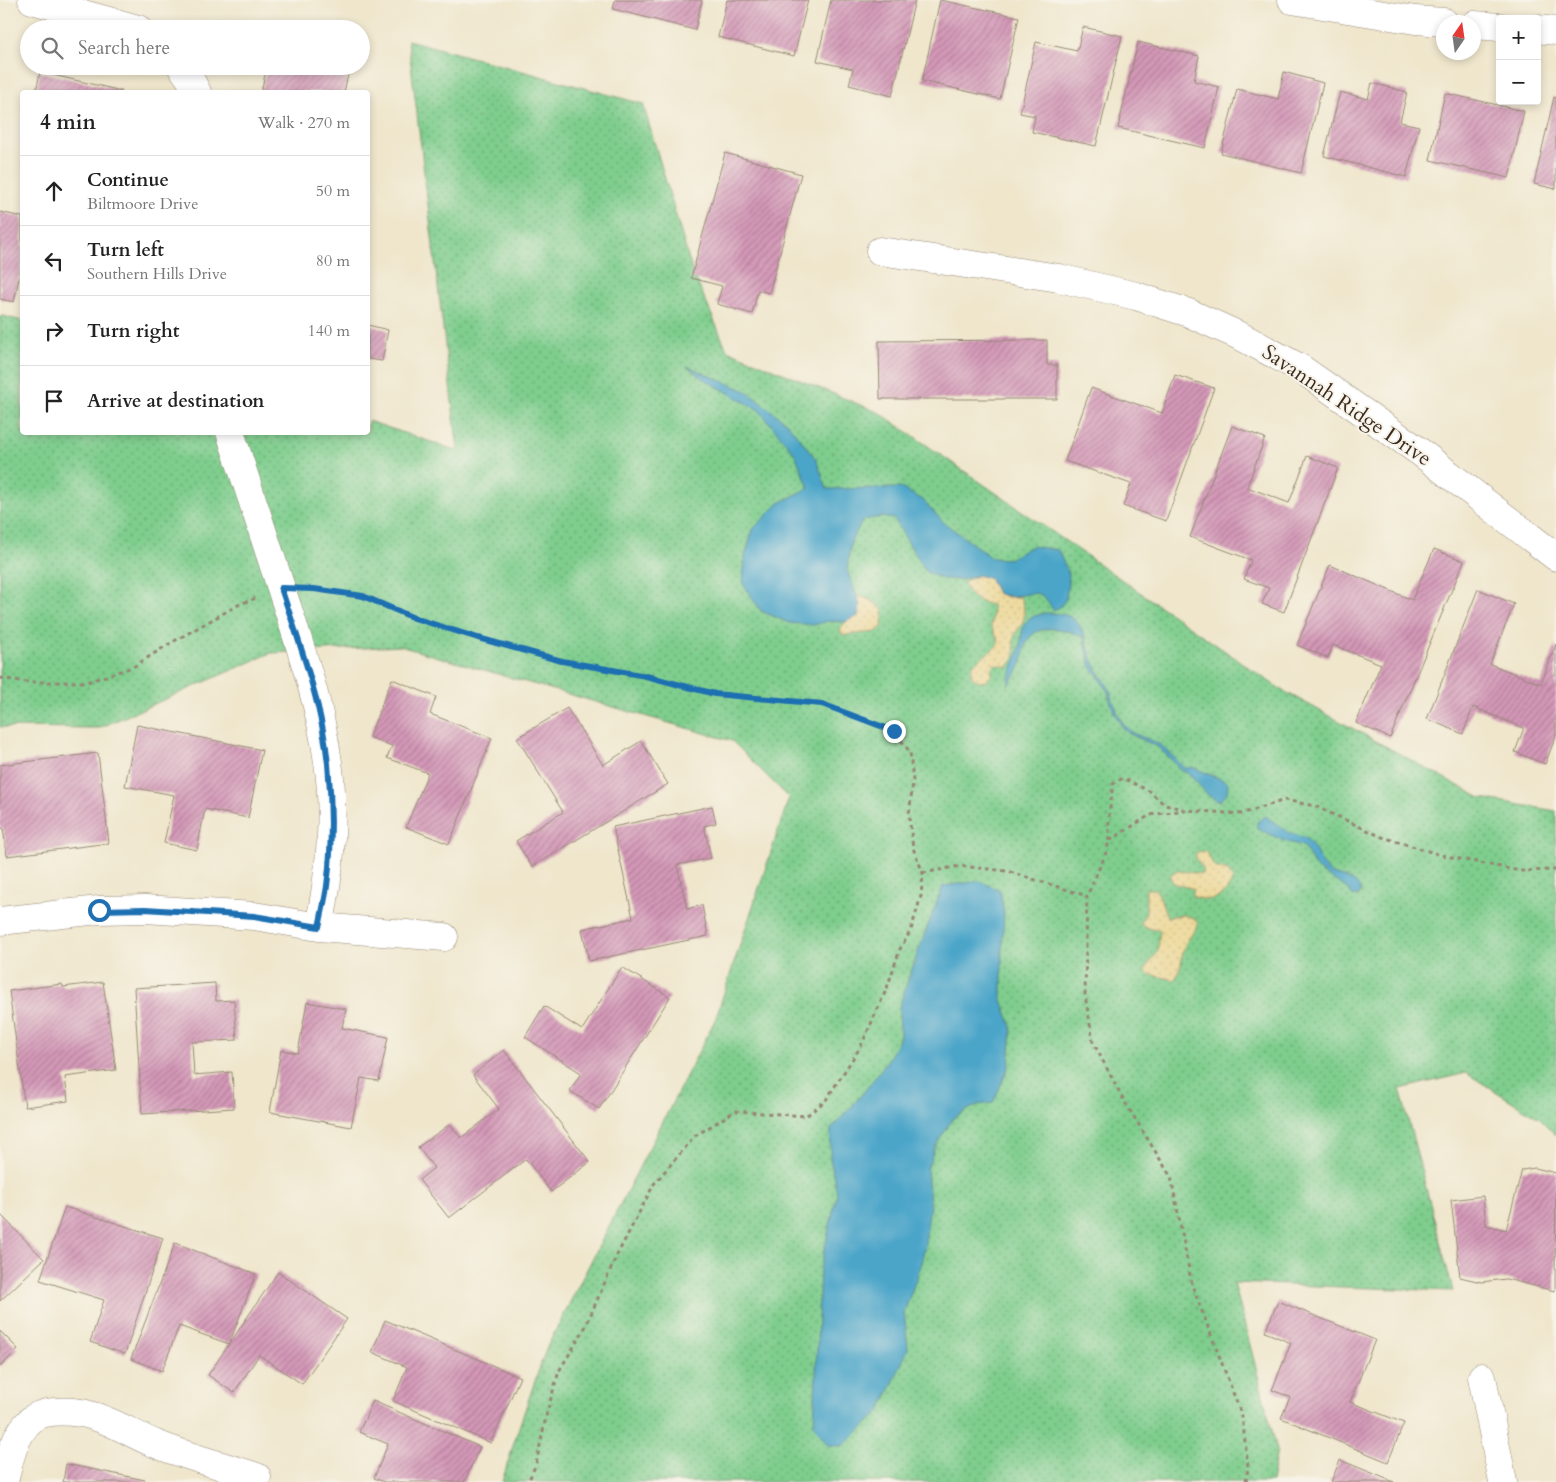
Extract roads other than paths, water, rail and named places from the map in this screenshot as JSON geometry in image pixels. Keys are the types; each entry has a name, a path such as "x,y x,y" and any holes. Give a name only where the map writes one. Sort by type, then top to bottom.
{"street":[{"path":"32,0 105,20"},
{"path":"1292,0 1415,20 1436,21"},
{"path":"1481,26 1496,27"},
{"path":"1541,29 1556,31"},
{"path":"188,75 196,90"},
{"name":"Savannah Ridge Drive","path":"880,251 1059,278 1136,296 1189,313 1242,337 1300,368 1412,446 1556,557"},
{"path":"231,435 305,660 320,714 328,763 331,818 327,885 319,927"},
{"path":"0,921 99,910 145,909 254,916 319,927 444,937"},
{"path":"1482,1377 1503,1482"},
{"path":"4,1482 11,1454 20,1433 32,1418 48,1412 62,1411 94,1416 156,1444 257,1477"}],"water":[{"path":"687,366 746,391 787,423 816,459 827,489 901,488 923,500 943,522 992,558 1009,559 1032,546 1058,550 1069,575 1066,599 1060,607 1053,610 1048,602 1039,594 1009,596 997,593 990,579 978,575 961,580 943,579 926,572 894,519 881,517 863,520 851,541 847,570 860,605 858,616 845,622 828,621 814,625 789,623 761,611 743,584 745,556 753,529 779,503 809,488 795,454 759,410 702,378"},
{"path":"1045,613 1068,616 1080,626 1095,665 1108,687 1119,716 1128,729 1162,746 1187,769 1192,767 1228,783 1227,793 1220,801 1209,796 1189,774 1183,771 1158,747 1128,733 1121,725 1113,710 1108,692 1091,667 1084,638 1062,630 1045,629 1038,631 1027,642 1019,668 1008,685 1025,624 1031,618"},
{"path":"1265,816 1290,833 1307,839 1324,867 1332,874 1355,882 1361,890 1359,895 1353,897 1349,890 1317,869 1303,846 1284,841 1257,828 1257,822"},
{"path":"979,881 1000,890 1004,913 1002,1000 1012,1027 1009,1066 993,1103 977,1105 953,1118 935,1147 927,1169 930,1204 924,1251 904,1312 908,1349 880,1412 843,1446 828,1445 814,1425 820,1269 837,1194 830,1158 831,1129 876,1076 898,1042 900,1033 900,1004 943,886"}]}
